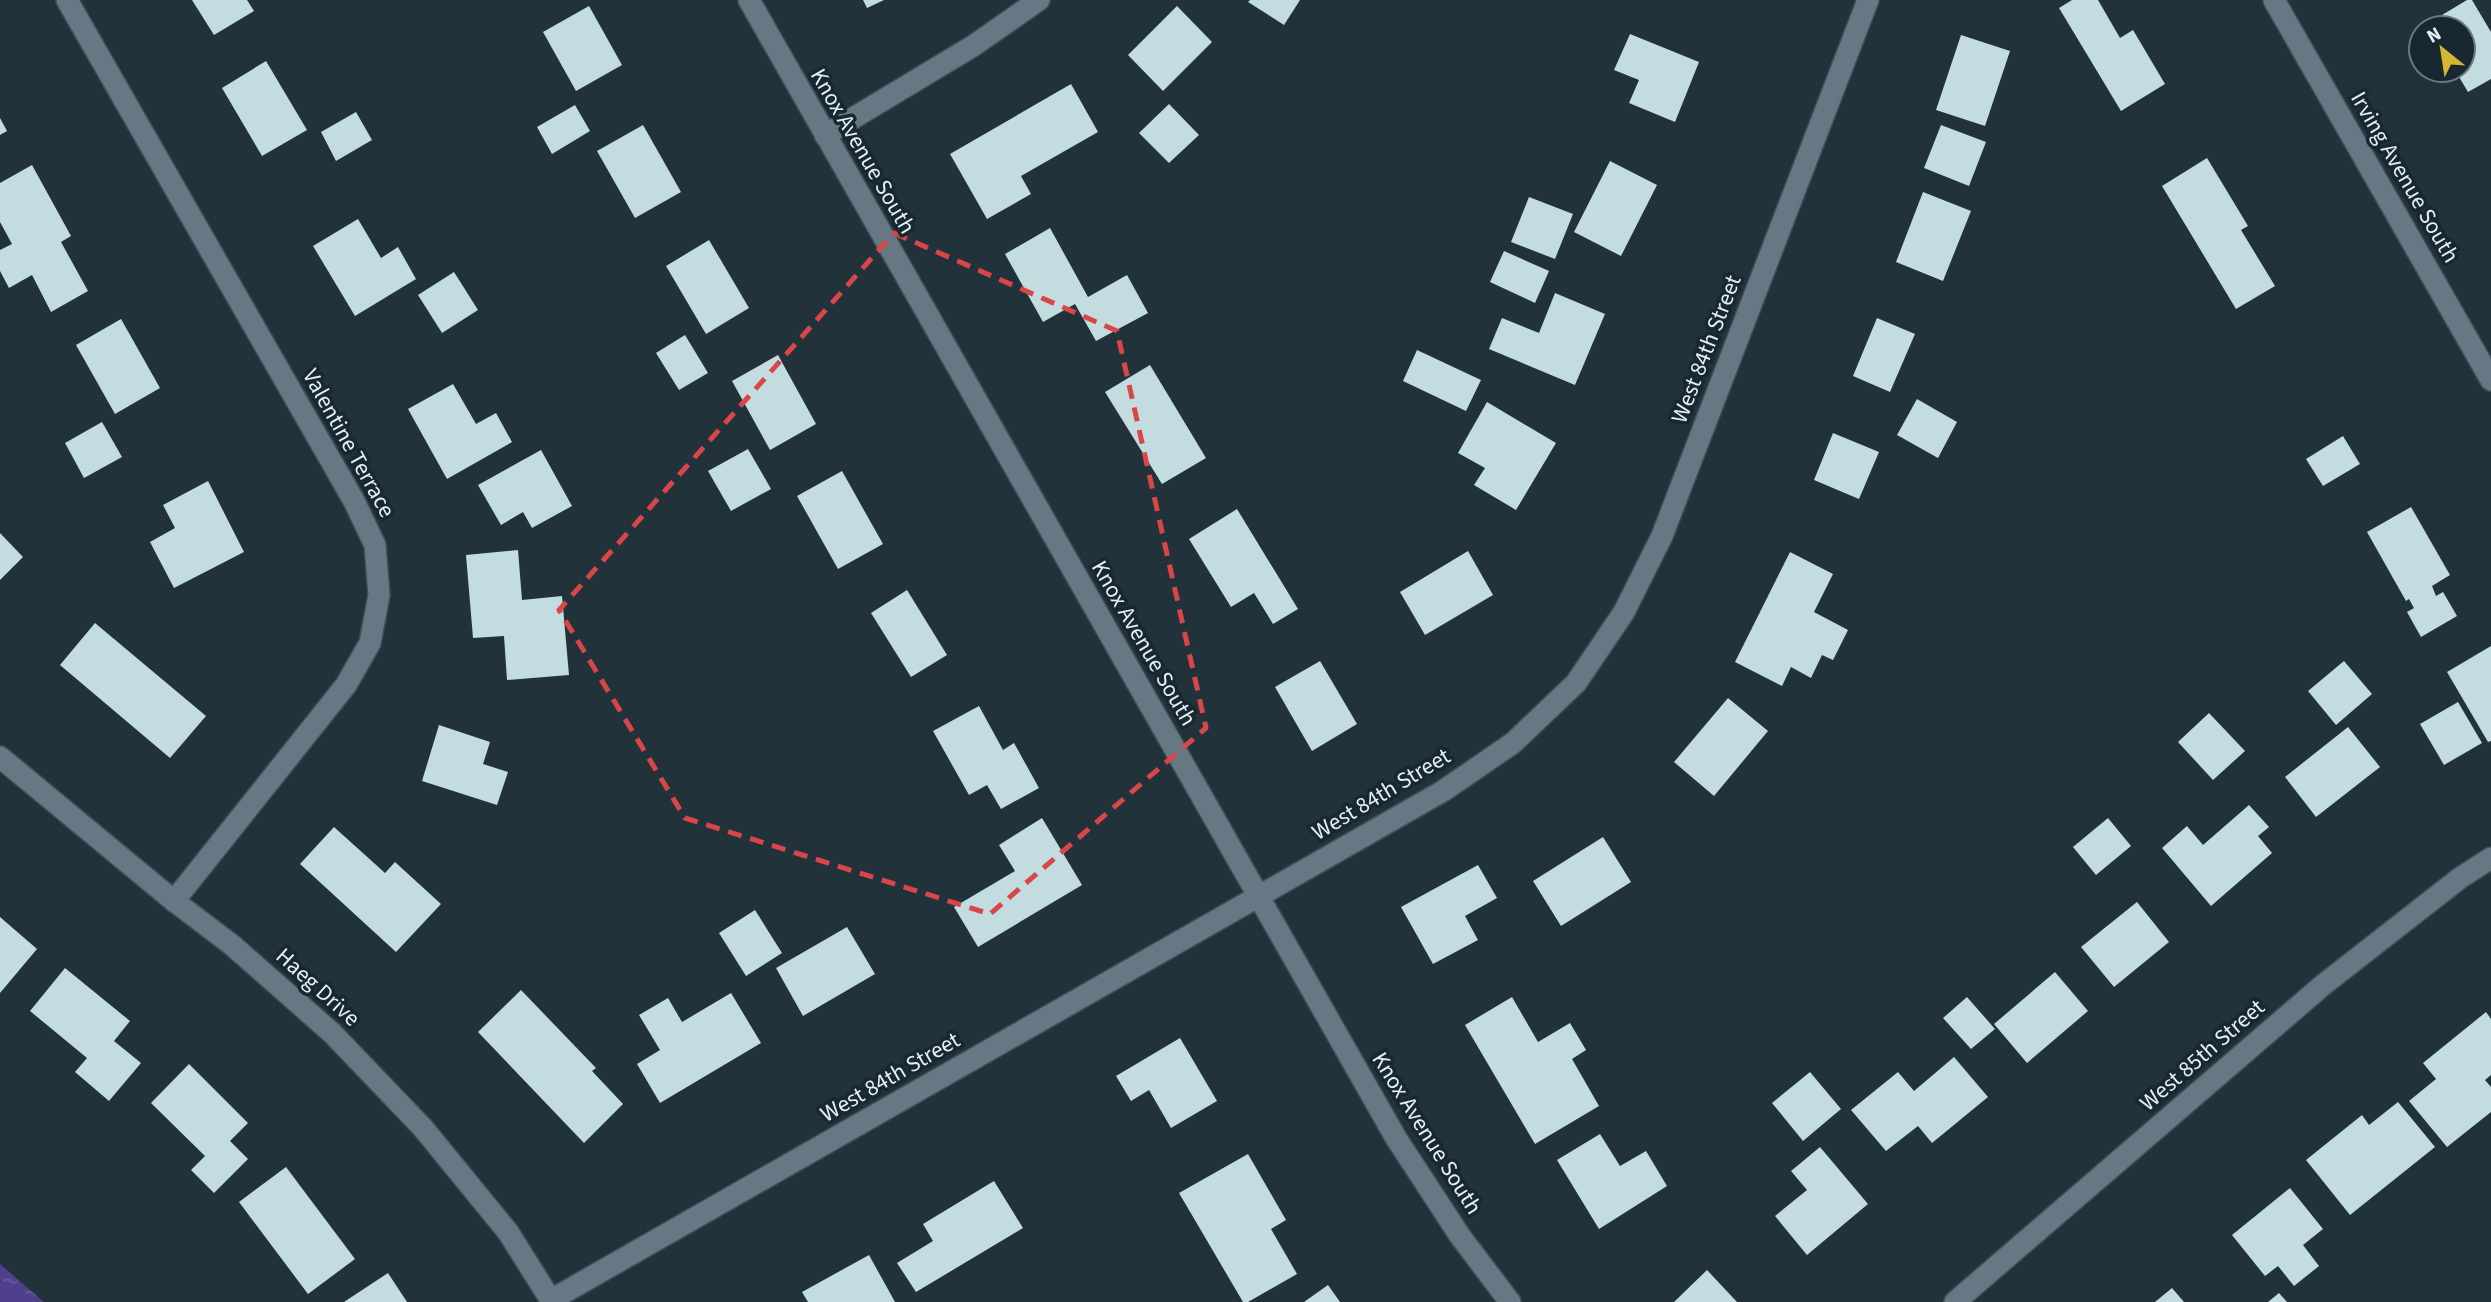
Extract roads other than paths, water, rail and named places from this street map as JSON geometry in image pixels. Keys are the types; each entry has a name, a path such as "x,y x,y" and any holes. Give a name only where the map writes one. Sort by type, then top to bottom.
{"street":[{"name":"Valentine Terrace","path":"67,0 354,501 375,545 379,595 370,643 346,685 174,901"},
{"name":"Knox Avenue South","path":"749,0 1396,1138 1460,1236 1510,1302"},
{"path":"825,135 973,46 1039,0"},
{"name":"West 84th Street","path":"552,1301 1443,791 1513,743 1576,683 1624,612 1662,536 1868,0"},
{"name":"Irving Avenue South","path":"2274,0 2491,380"},
{"name":"Haeg Drive","path":"0,757 174,901 232,945 332,1033 423,1128 508,1232 552,1301"},
{"name":"West 85th Street","path":"1955,1302 2323,985 2460,878 2491,858"}],"water":[{"path":"0,1264 44,1302 0,1302"}]}
